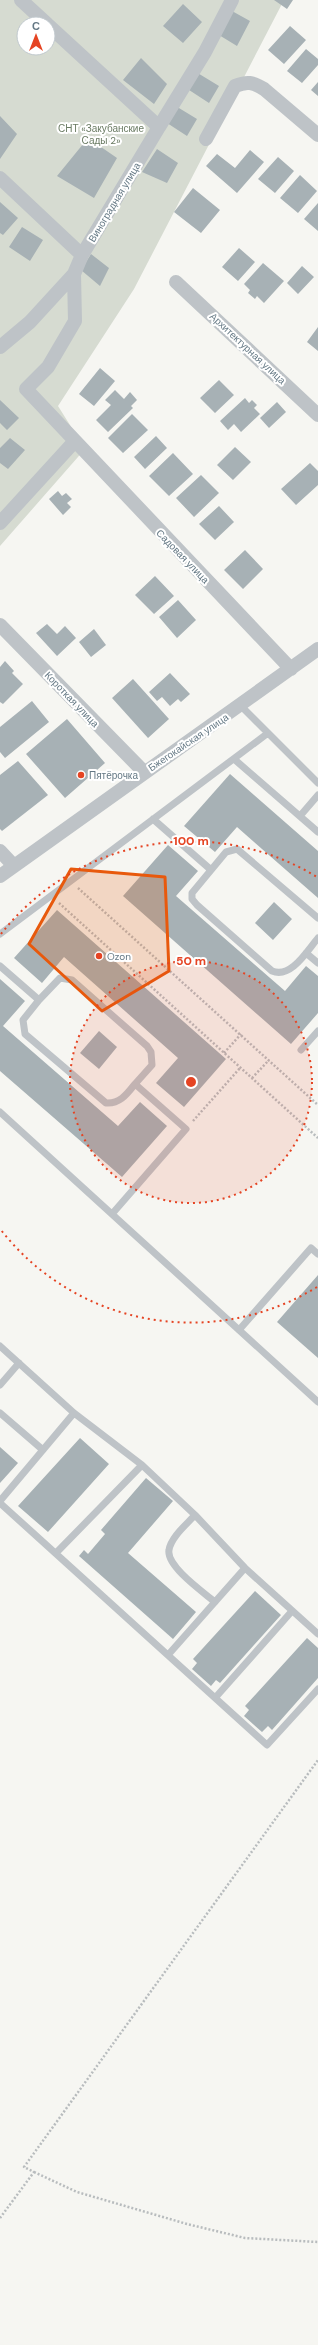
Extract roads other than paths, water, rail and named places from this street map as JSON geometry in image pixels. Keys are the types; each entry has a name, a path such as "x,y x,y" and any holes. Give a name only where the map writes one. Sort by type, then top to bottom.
{"street":[{"path":"21,0 39,16"},
{"name":"Виноградная улица","path":"26,389 48,367 75,321 74,274 82,255 205,52 232,0"},
{"path":"56,31 159,127"},
{"path":"206,139 234,86 245,82 255,83 264,89 318,135"},
{"path":"0,178 82,255"},
{"path":"0,347 30,322 74,274"},
{"name":"Архитектурная улица","path":"176,282 318,415"},
{"name":"Садовая улица","path":"26,389 74,442 291,669"},
{"path":"0,524 74,442"},
{"name":"Короткая улица","path":"0,625 144,772"},
{"name":"Бжегокайская улица","path":"0,876 144,772 241,706 318,649"},
{"path":"0,851 14,866"}],"lane":[{"path":"241,706 318,783"},
{"path":"0,934 268,733"},
{"path":"234,759 318,832"},
{"path":"300,816 318,795"},
{"path":"153,819 210,869"},
{"path":"318,918 237,849 226,852 210,869 192,893 197,905 272,971 283,974 289,971 318,938"},
{"path":"306,953 318,964"},
{"path":"0,966 39,1000"},
{"path":"66,978 147,1046 151,1052 152,1065 123,1098 113,1104 106,1103 25,1034 23,1020 39,1000 56,980 66,978"},
{"path":"301,1050 318,1031"},
{"path":"112,1214 186,1129 135,1084"},
{"path":"0,1112 318,1402"},
{"path":"239,1330 311,1248 318,1254"},
{"path":"0,1346 74,1413 142,1465 195,1515 245,1568 318,1634"},
{"path":"0,1385 19,1363"},
{"path":"0,1413 43,1450"},
{"path":"74,1413 0,1502 267,1745 318,1689"},
{"path":"56,1553 142,1465"},
{"path":"195,1515 172,1542 168,1550 169,1559 175,1567 215,1602"},
{"path":"168,1655 245,1568"},
{"path":"214,1698 292,1611"}],"place":[{"name":"Пятёрочка","path":"81,775"},
{"name":"Ozon","path":"99,956"}],"park label":[{"name":"СНТ «Закубанские Сады 2»","path":"101,134"}]}
